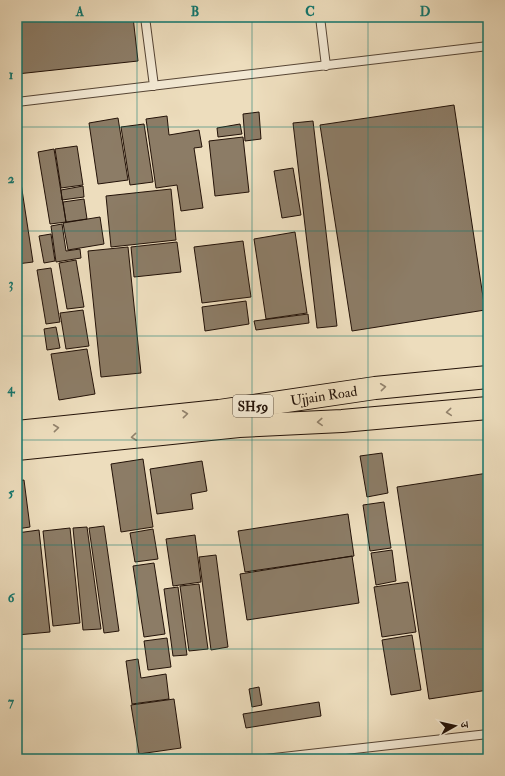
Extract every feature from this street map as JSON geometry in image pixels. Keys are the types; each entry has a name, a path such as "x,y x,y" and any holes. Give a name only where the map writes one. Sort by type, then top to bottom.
{"main road":[{"name":"Ujjain Road","path":"17,432 219,411 375,388 488,377"},
{"name":"Ujjain Road","path":"17,449 240,426 342,421 488,408"}],"lane":[{"path":"145,17 154,86"},
{"path":"320,17 326,66"},
{"path":"17,102 488,46"},
{"path":"265,759 488,734"}],"building":[{"path":"17,17 133,17 138,61 17,74"},
{"path":"454,105 485,310 352,331 320,125"},
{"path":"259,112 261,139 245,141 243,114"},
{"path":"167,116 169,135 199,130 202,147 194,148 203,208 181,211 177,185 156,188 146,119"},
{"path":"118,118 128,180 98,184 89,123"},
{"path":"313,121 337,326 317,328 293,123"},
{"path":"144,124 153,182 130,185 121,127"},
{"path":"240,124 242,134 218,137 217,128"},
{"path":"243,137 249,192 215,196 209,141"},
{"path":"77,146 83,185 61,188 55,149"},
{"path":"54,149 66,222 50,224 38,152"},
{"path":"17,157 33,262 17,264"},
{"path":"293,168 301,215 282,218 274,171"},
{"path":"83,186 84,197 62,200 61,190"},
{"path":"171,189 176,240 111,247 106,196"},
{"path":"84,199 87,219 66,222 63,202"},
{"path":"100,217 104,244 68,250 63,223"},
{"path":"62,224 66,251 80,249 81,258 56,262 51,226"},
{"path":"295,232 307,313 266,319 254,239"},
{"path":"51,234 55,261 44,263 39,236"},
{"path":"243,241 251,297 202,303 194,247"},
{"path":"177,242 181,272 134,277 131,247"},
{"path":"128,247 141,373 101,377 88,251"},
{"path":"76,260 84,307 67,309 59,263"},
{"path":"51,268 60,322 46,324 37,270"},
{"path":"246,301 249,324 205,331 202,307"},
{"path":"83,310 89,346 66,349 60,313"},
{"path":"308,314 309,323 256,330 254,321"},
{"path":"56,327 60,348 47,350 44,329"},
{"path":"87,349 95,394 59,400 51,354"},
{"path":"382,453 388,493 367,497 360,456"},
{"path":"143,459 153,527 121,532 111,464"},
{"path":"202,461 207,491 191,494 193,509 157,514 150,469"},
{"path":"488,473 488,690 429,699 397,487"},
{"path":"24,480 30,527 17,529 17,481"},
{"path":"384,502 391,548 370,551 363,505"},
{"path":"348,514 354,556 245,572 238,531"},
{"path":"104,526 119,631 104,633 89,528"},
{"path":"87,527 101,629 83,630 73,528"},
{"path":"70,528 80,623 53,626 43,531"},
{"path":"153,529 158,559 135,562 130,533"},
{"path":"39,530 50,632 17,635 17,533"},
{"path":"195,535 201,582 173,586 166,539"},
{"path":"392,550 396,581 376,585 371,553"},
{"path":"216,555 228,647 211,650 199,557"},
{"path":"352,556 359,603 247,620 240,574"},
{"path":"154,563 165,634 144,637 133,566"},
{"path":"408,582 416,632 382,637 374,587"},
{"path":"199,584 208,649 189,651 180,586"},
{"path":"178,587 187,655 173,656 164,589"},
{"path":"412,635 421,690 391,695 382,640"},
{"path":"167,638 171,667 148,670 144,641"},
{"path":"138,659 141,678 166,674 169,699 132,704 126,661"},
{"path":"259,687 262,705 252,707 249,689"},
{"path":"174,699 181,748 139,754 131,705"},
{"path":"319,702 321,716 246,728 243,714"}]}
